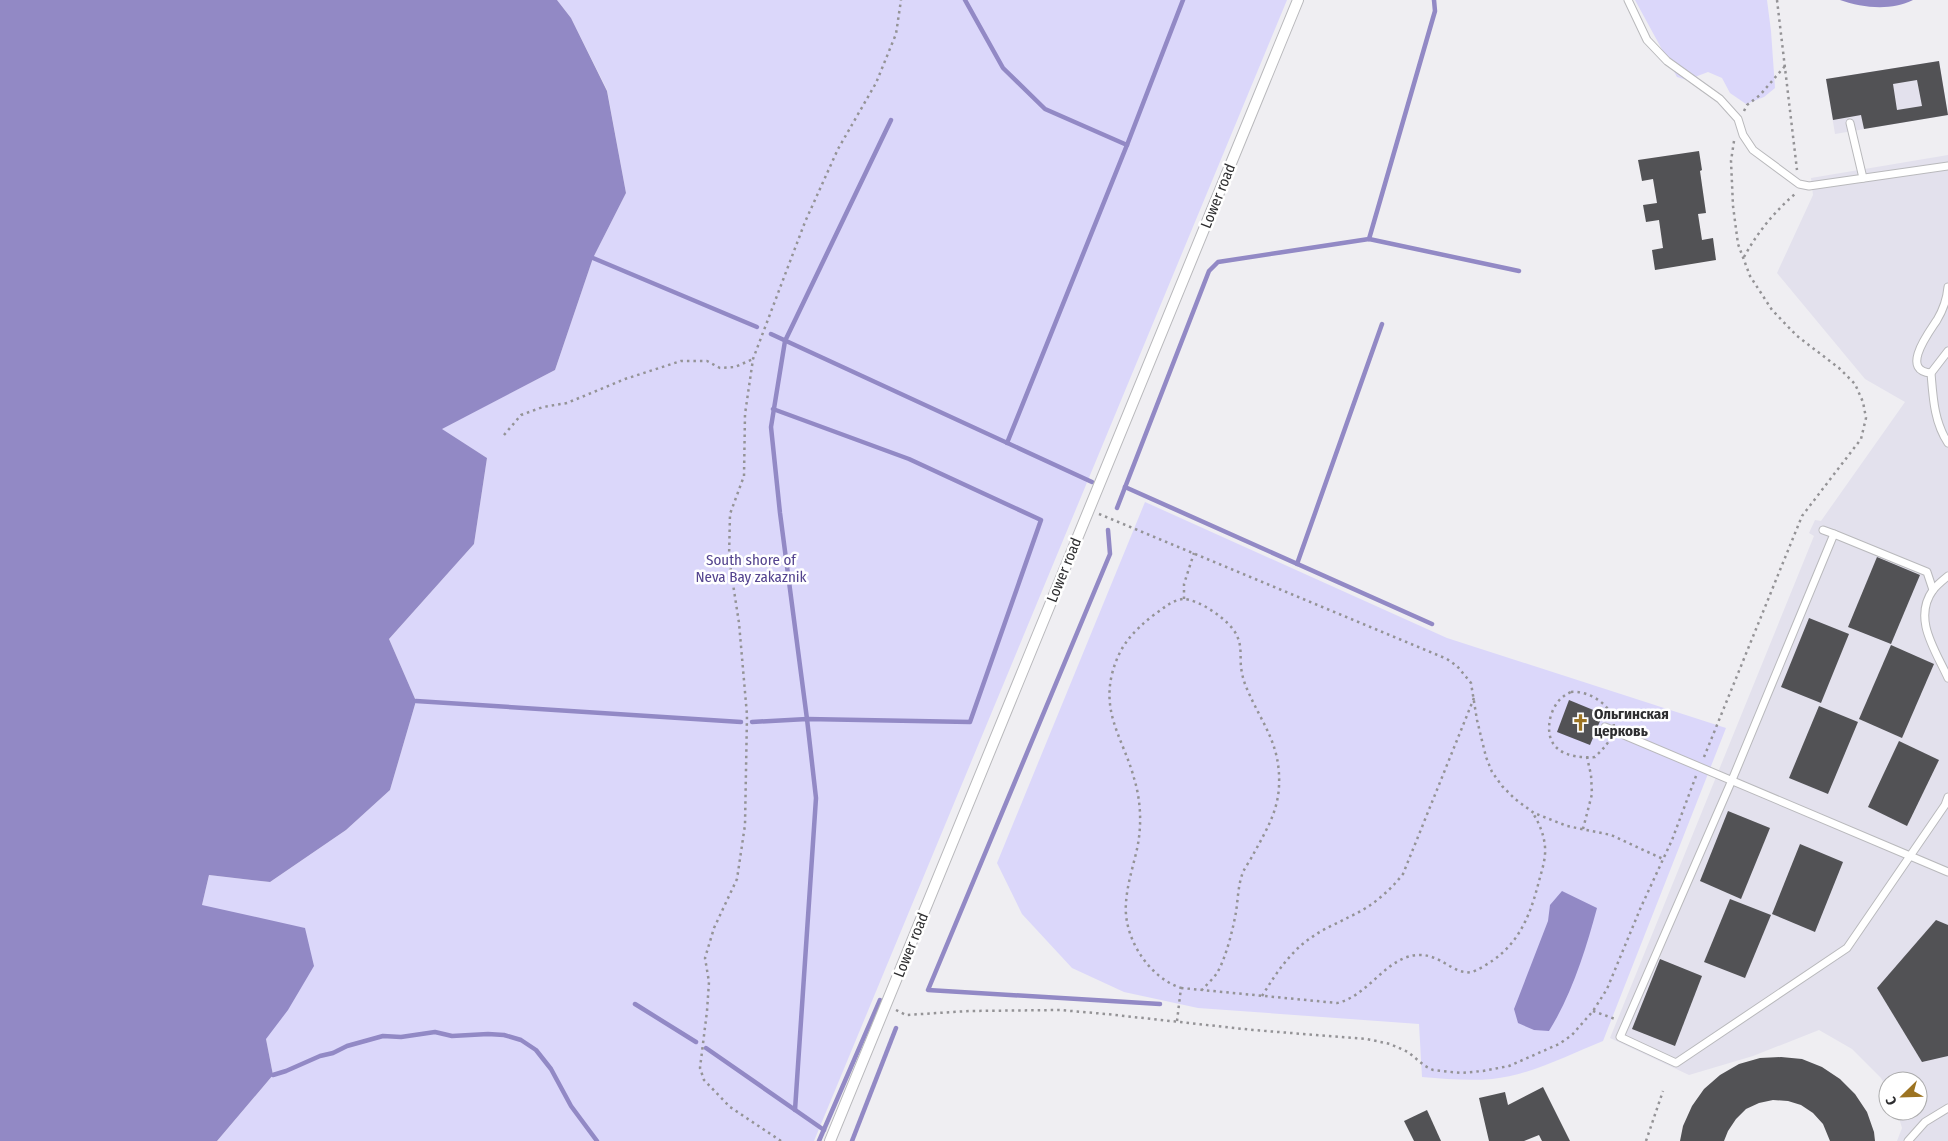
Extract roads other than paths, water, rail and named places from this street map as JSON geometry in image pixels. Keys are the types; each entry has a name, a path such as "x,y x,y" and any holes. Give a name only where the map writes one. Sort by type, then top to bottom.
{"street":[{"name":"Lower road","path":"830,1141 1298,0"}],"lane":[{"path":"1628,0 1647,40 1667,62 1720,99 1738,119 1743,135 1753,150 1799,184 1809,186 1948,166"},
{"path":"1850,123 1863,178"},
{"path":"1931,373 1925,372 1920,368 1917,360 1918,352 1922,342 1946,309 1948,287"},
{"path":"1948,351 1931,373 1938,426 1948,443"},
{"path":"1823,530 1927,572 1933,590"},
{"path":"1834,534 1732,780 1620,1037 1676,1063 1847,948 1945,805 1948,797"},
{"path":"1948,576 1933,590 1924,611 1931,645 1948,678"},
{"path":"1605,727 1948,872"},
{"path":"1908,1141 1925,1122 1948,1108"}],"waterway":[{"path":"965,0 1003,68 1045,109 1127,145"},
{"path":"1007,443 1183,0"},
{"path":"1369,239 1435,11 1434,0"},
{"path":"795,1110 816,798 771,427 785,341 891,120"},
{"path":"1117,508 1209,271 1218,262 1369,239 1519,271"},
{"path":"593,258 757,327"},
{"path":"1297,564 1382,324"},
{"path":"771,334 1092,482"},
{"path":"752,722 807,719 970,722 1041,520 909,459 773,409"},
{"path":"1125,487 1432,624"},
{"path":"1108,530 1110,554 928,990 1160,1004"},
{"path":"416,701 741,722"},
{"path":"819,1141 880,1000"},
{"path":"635,1004 696,1042"},
{"path":"852,1141 896,1028"},
{"path":"273,1075 347,1046 383,1036 401,1037 435,1032 452,1036 504,1035 521,1040 536,1050 551,1069 571,1106 597,1141"},
{"path":"706,1048 824,1130"}],"place":[{"name":"Ольгинская церковь","path":"1580,723"}],"park label":[{"name":"South shore of Neva Bay zakaznik","path":"751,568"}]}
